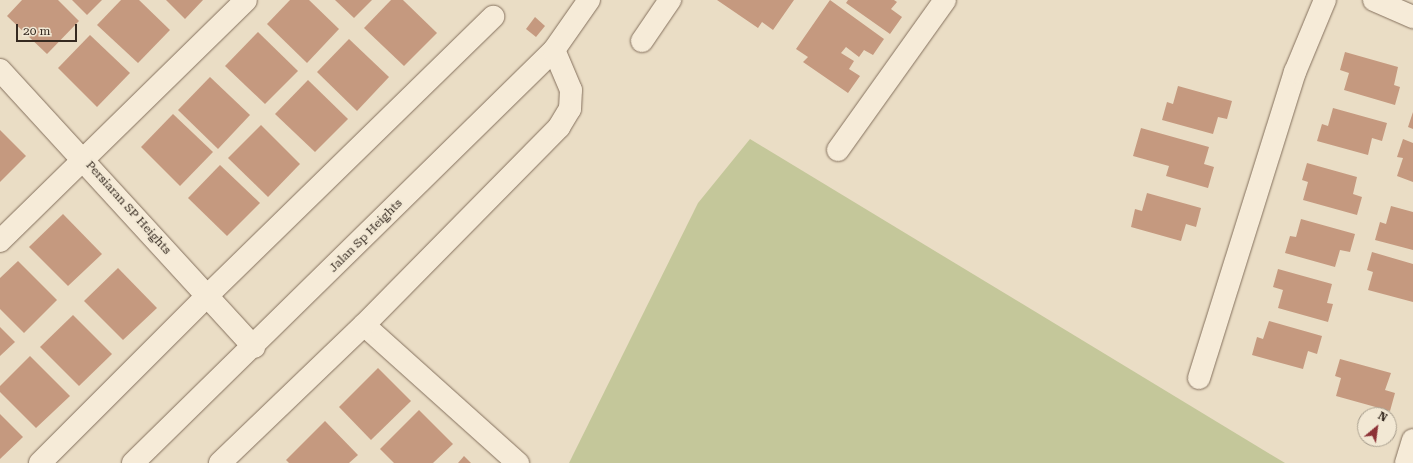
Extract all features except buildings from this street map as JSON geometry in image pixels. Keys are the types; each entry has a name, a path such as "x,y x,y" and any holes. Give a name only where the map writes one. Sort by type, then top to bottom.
{"street":[{"path":"0,241 246,0"},
{"name":"Jalan Sp Heights","path":"133,463 254,347 554,50 589,0"},
{"path":"642,41 670,0"},
{"path":"838,150 945,0"},
{"path":"1199,378 1295,72 1325,0"},
{"path":"1374,0 1413,17"},
{"path":"40,463 207,296 493,17"},
{"path":"226,461 364,326 559,126 570,109 571,90 554,50"},
{"name":"Persiaran SP Heights","path":"0,70 84,159 254,347"},
{"path":"364,326 518,463"},
{"path":"1406,463 1413,440"}],"green space":[{"path":"750,139 1285,463 569,463 698,203"}]}
